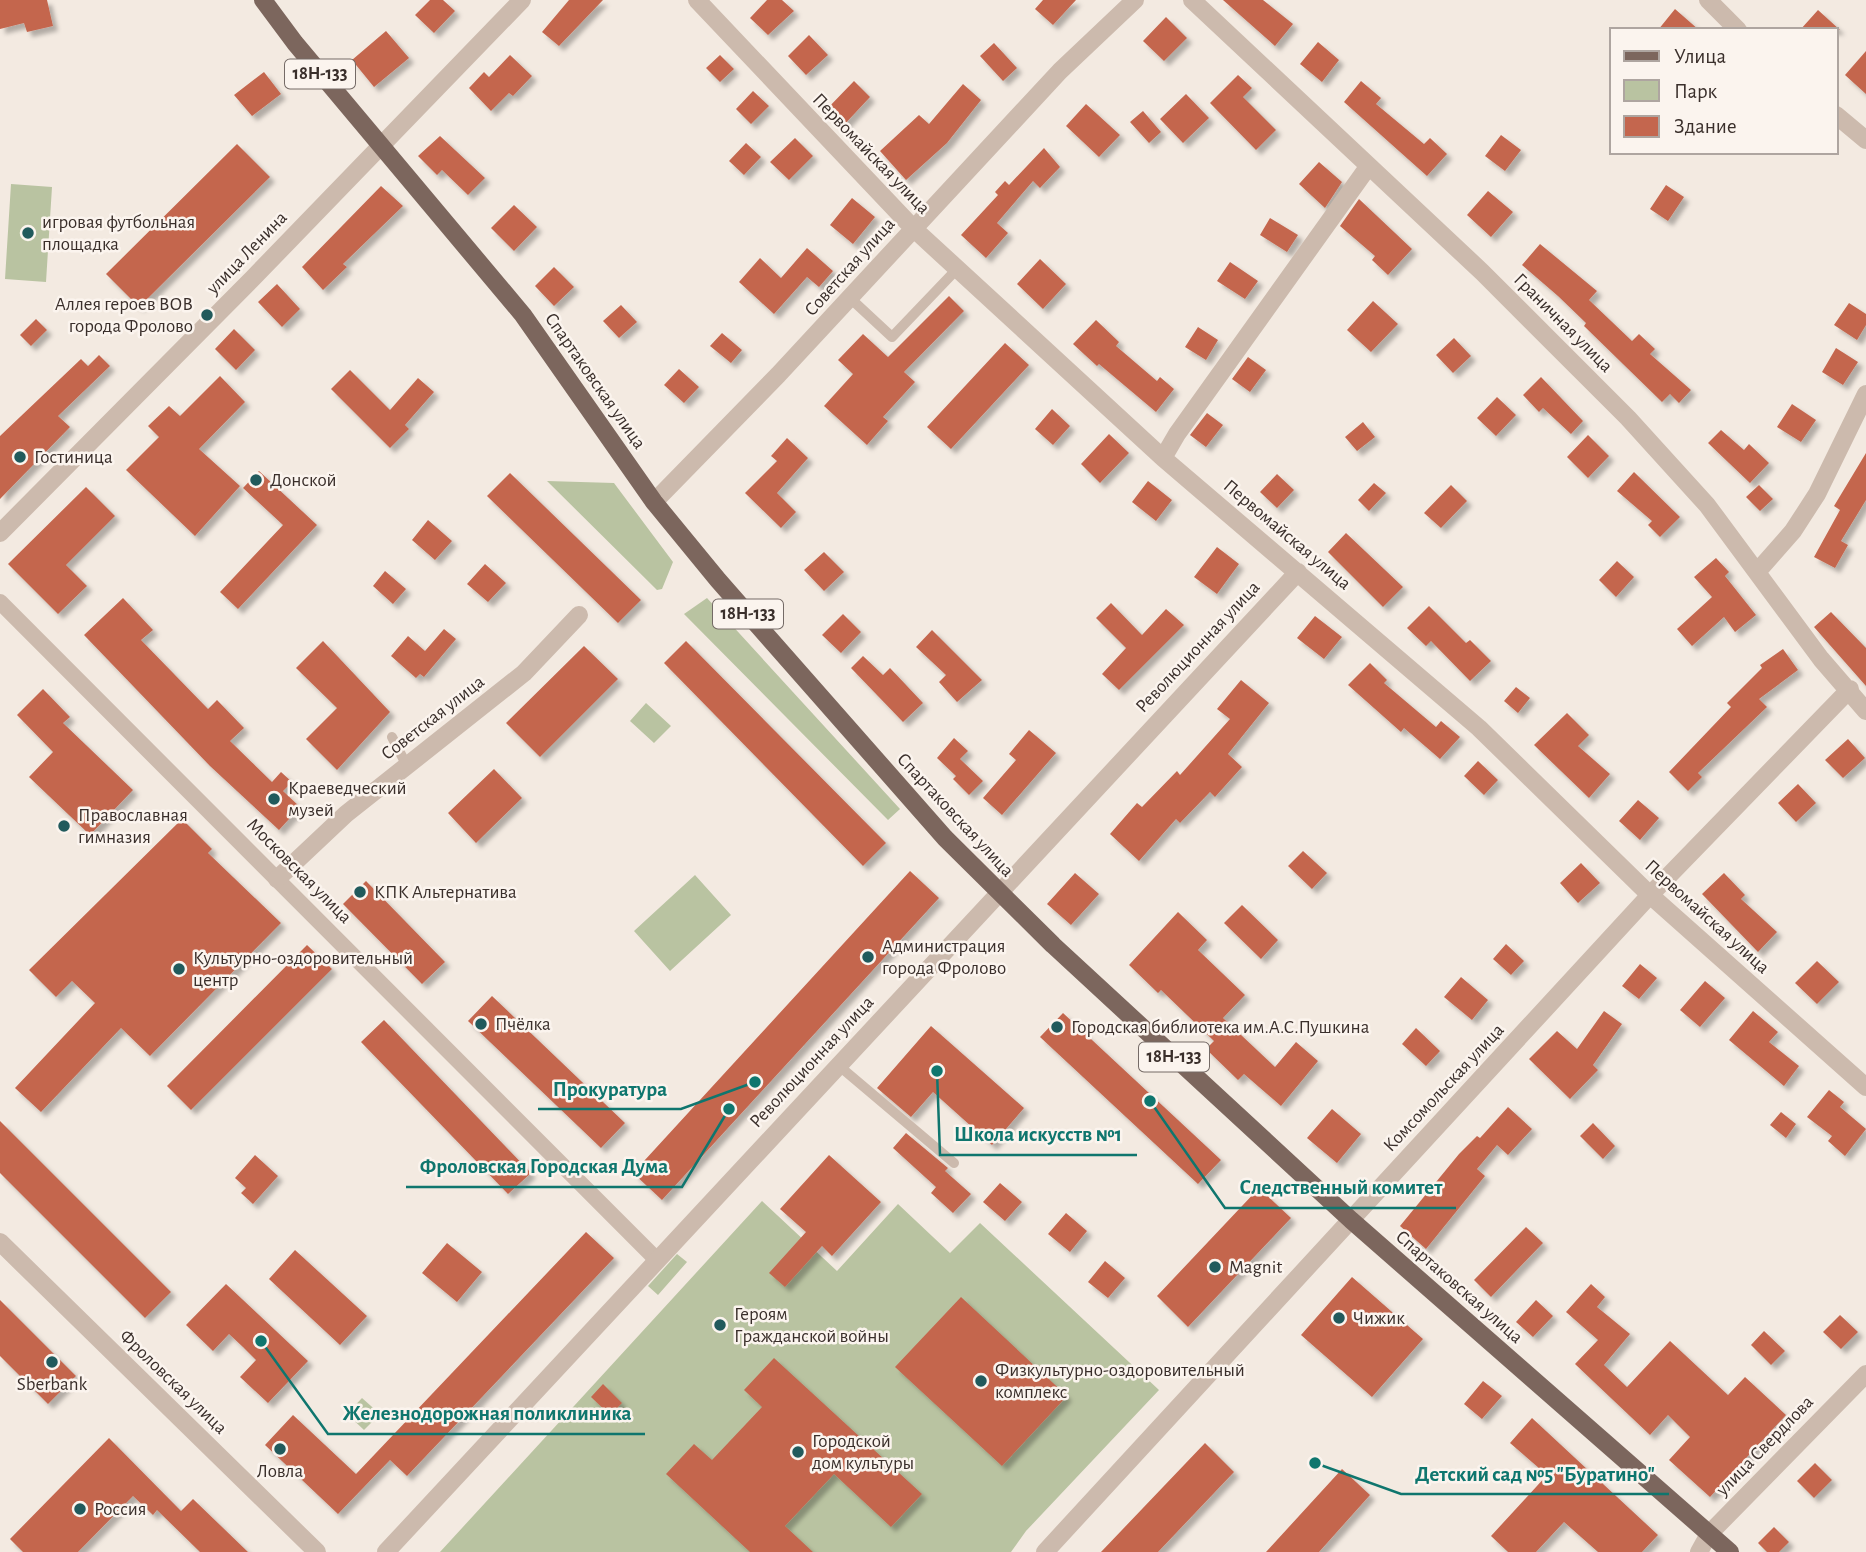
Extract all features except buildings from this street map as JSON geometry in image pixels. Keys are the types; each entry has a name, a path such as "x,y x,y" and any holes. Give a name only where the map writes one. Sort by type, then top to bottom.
{"main road":[{"name":"Спартаковская улица","path":"263,0 523,315 654,502 825,703 998,892 1350,1220 1730,1552"}],"street":[{"name":"улица Ленина","path":"0,533 253,278 522,0"},
{"name":"Первомайская улица","path":"697,0 913,228 957,269 1163,458 1479,728 1650,895 1866,1087"},
{"name":"Советская улица","path":"654,502 850,298 1060,71 1135,0"},
{"name":"Граничная улица","path":"1192,0 1482,272 1628,418 1707,505 1821,660 1850,689 1866,711"},
{"path":"1708,0 1736,28"},
{"path":"1838,117 1866,140"},
{"path":"1163,458 1185,422 1368,167"},
{"path":"1757,572 1793,531 1817,494 1866,394"},
{"name":"Революционная улица","path":"386,1552 1298,572"},
{"name":"Московская улица","path":"0,602 657,1260"},
{"name":"Советская улица","path":"277,879 346,814 524,673 579,615"},
{"name":"Комсомольская улица","path":"1045,1552 1650,895 1850,689"},
{"name":"Фроловская улица","path":"0,1242 317,1552"},
{"name":"улица Свердлова","path":"1699,1552 1709,1534 1866,1374"}],"lane":[{"path":"850,298 892,337 957,269"},
{"path":"392,737 406,764"},
{"path":"838,1065 954,1163"}],"green space":[{"name":"игровая футбольная площадка","path":"11,184 52,187 46,282 5,279"},
{"path":"547,481 614,483 673,562 662,589 657,590"},
{"path":"707,598 900,809 888,820 684,614"},
{"path":"646,703 671,726 654,743 630,721"},
{"path":"695,875 731,915 670,971 634,931"},
{"path":"762,1201 837,1271 898,1204 950,1253 980,1223 1159,1390 1026,1531 1011,1552 440,1552"},
{"path":"677,1254 687,1262 658,1295 648,1286"},
{"path":"362,1398 380,1414 364,1430 347,1414"}],"place":[{"name":"игровая футбольная площадка","path":"28,233"},
{"name":"Аллея героев ВОВ города Фролово","path":"207,315"},
{"name":"Гостиница","path":"20,457"},
{"name":"Донской","path":"256,480"},
{"name":"Краеведческий музей","path":"274,799"},
{"name":"Православная гимназия","path":"64,826"},
{"name":"КПК Альтернатива","path":"360,892"},
{"name":"Администрация города Фролово","path":"868,957"},
{"name":"Культурно-оздоровительный центр","path":"179,969"},
{"name":"Пчёлка","path":"481,1024"},
{"name":"Городская библиотека им.А.С.Пушкина","path":"1057,1027"},
{"name":"Школа искусств №1","path":"937,1071"},
{"name":"Прокуратура","path":"755,1082"},
{"name":"Следственный комитет","path":"1150,1101"},
{"name":"Фроловская Городская Дума","path":"729,1109"},
{"name":"Magnit","path":"1215,1267"},
{"name":"Чижик","path":"1339,1318"},
{"name":"Героям Гражданской войны","path":"720,1325"},
{"name":"Железнодорожная поликлиника","path":"261,1341"},
{"name":"Sberbank","path":"52,1362"},
{"name":"Физкультурно-оздоровительный комплекс","path":"981,1381"},
{"name":"Ловла","path":"280,1449"},
{"name":"Городской дом культуры","path":"798,1452"},
{"name":"Детский сад №5 \"Буратино\"","path":"1315,1463"},
{"name":"Россия","path":"80,1509"}]}
